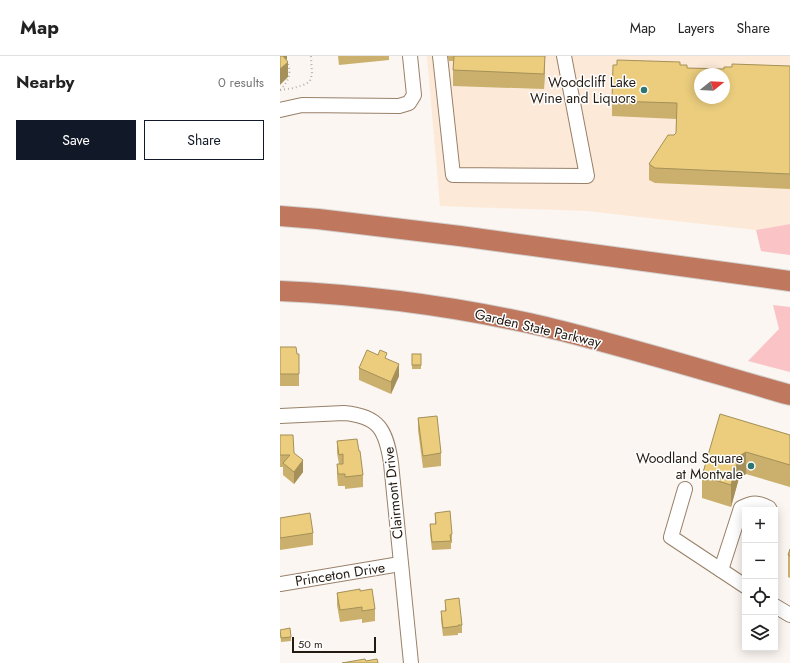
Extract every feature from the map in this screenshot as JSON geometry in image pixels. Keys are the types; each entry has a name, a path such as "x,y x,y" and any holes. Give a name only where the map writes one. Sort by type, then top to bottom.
{"highway":[{"path":"280,216 318,219 460,236 790,281"},
{"name":"Garden State Parkway","path":"280,291 364,297 427,305 501,318 545,327 606,343 790,395"}],"street":[{"path":"280,110 302,105 399,106 409,103 414,95 410,56"},
{"path":"440,56 453,175 587,176 564,56"},
{"name":"Clairmont Drive","path":"280,416 344,413 354,414 371,420 383,431 390,456 411,663"},
{"path":"685,489 671,537 742,584"},
{"path":"743,507 750,504 761,504 767,507"},
{"path":"721,570 742,508"},
{"name":"Princeton Drive","path":"280,584 400,564"},
{"path":"778,608 790,615"}],"path":[{"path":"280,90 295,88 310,81 312,74 311,56"},
{"path":"280,90 287,84 289,78 289,69 286,60"}],"shaded area":[{"path":"427,56 790,56 790,224 756,230 587,211 440,206"},
{"path":"790,224 790,255 761,251 756,230"},
{"path":"773,305 790,307 790,372 748,361 779,329"}],"building":[{"path":"280,56 283,56 288,62 280,69"},
{"path":"454,56 545,56 544,74 453,70"},
{"path":"617,60 680,62 680,65 687,65 687,68 694,68 694,104 730,104 730,68 724,67 732,67 732,64 790,66 790,174 655,168 649,164 668,135 674,135 676,133 677,103 612,101 613,65 617,65"},
{"path":"280,347 296,347 297,354 299,354 299,374 280,374"},
{"path":"367,350 378,355 380,350 387,353 385,358 399,364 391,382 359,368"},
{"path":"412,354 421,354 421,365 412,365"},
{"path":"720,414 790,435 790,465 746,452 739,456 731,485 702,476"},
{"path":"437,416 441,453 423,456 418,418"},
{"path":"280,435 293,435 294,453 303,460 294,472 283,463 290,455 280,455"},
{"path":"357,439 363,475 345,477 345,474 338,474 337,464 343,464 343,454 339,455 337,441"},
{"path":"450,511 452,534 450,535 451,541 432,542 430,524 436,524 435,513"},
{"path":"310,513 313,533 280,538 280,518"},
{"path":"360,589 360,591 372,589 375,609 362,611 362,607 340,610 337,593"},
{"path":"459,598 462,625 443,628 441,611 446,611 445,600"},
{"path":"290,628 291,637 281,638 280,630"},
{"path":"365,659 366,661 377,659 378,663 342,663"}],"place":[{"name":"Woodcliff Lake Wine and Liquors","path":"644,90"},
{"name":"Woodland Square at Montvale","path":"751,466"}]}
